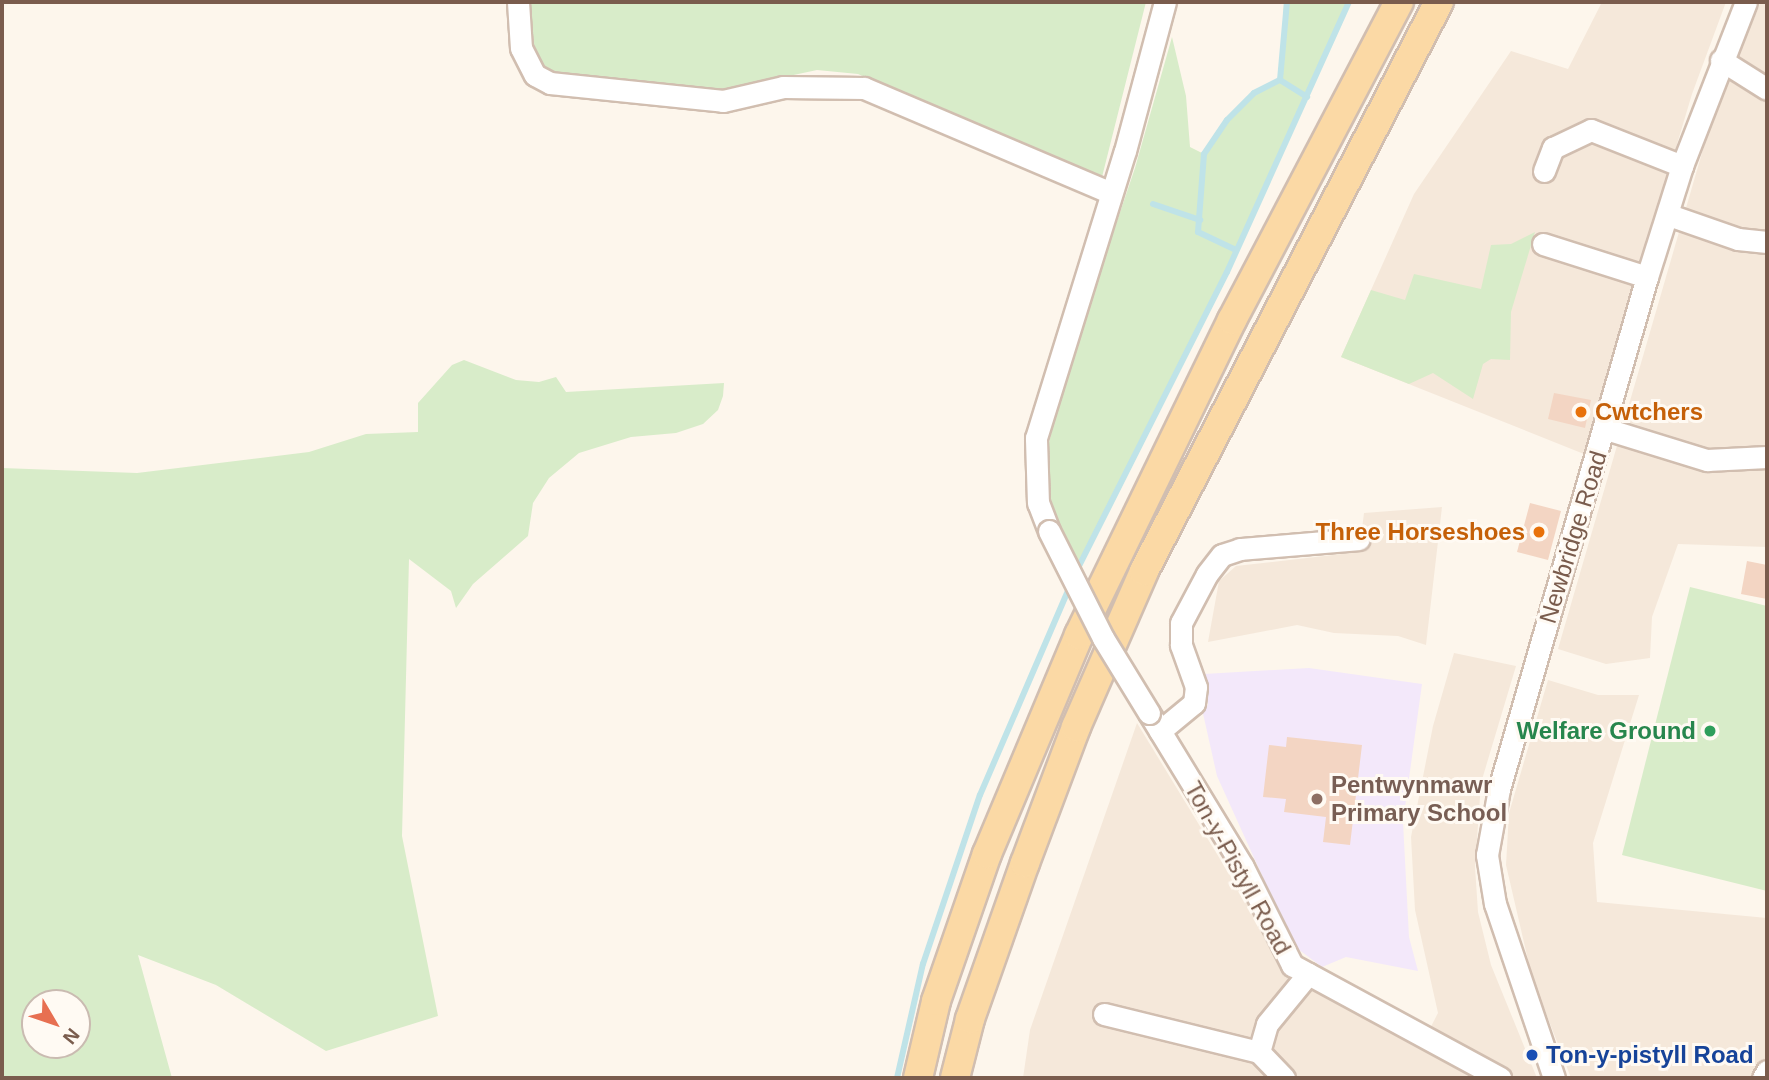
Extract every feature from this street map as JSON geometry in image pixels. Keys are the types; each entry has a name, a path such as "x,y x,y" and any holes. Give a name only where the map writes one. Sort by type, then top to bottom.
{"main road":[{"path":"918,1078 936,1001 987,854 1079,635 1226,332 1399,2"},
{"path":"955,1078 970,1019 1030,850 1076,727 1144,571 1439,2"}],"street":[{"path":"518,2 521,48 535,75 550,83 723,101 783,87 864,88 1111,193"},
{"name":"Ton-y-Pistyll Road","path":"1165,2 1037,438 1038,503 1049,531 1103,638 1243,867 1292,965 1500,1078"},
{"name":"Newbridge Road","path":"1554,1078 1495,904 1487,855 1499,789 1606,429 1647,277 1682,166 1745,2"},
{"path":"1721,60 1767,89"},
{"path":"1544,171 1553,148 1591,130 1682,166"},
{"path":"1668,215 1738,239 1767,242"},
{"path":"1544,244 1647,277"},
{"path":"1606,429 1707,460 1767,457"},
{"path":"1160,732 1194,703 1196,687 1181,645 1181,623 1207,574 1222,555 1240,549 1359,539"},
{"path":"1259,1052 1266,1024 1307,974"},
{"path":"1104,1014 1259,1052 1284,1078"},
{"path":"1763,1078 1767,1071"}],"shaded area":[{"path":"1602,2 1726,2 1692,94 1584,454 1341,357 1414,194 1511,51 1568,69"},
{"path":"1761,2 1767,2 1767,547 1678,544 1652,617 1650,658 1606,664 1558,649 1713,115"},
{"path":"1442,507 1426,645 1398,636 1334,633 1297,625 1208,642 1219,581 1236,566 1359,552 1364,513"},
{"path":"1454,653 1516,666 1481,783 1475,867 1478,912 1491,965 1537,1078 1023,1078 1030,1030 1137,723 1292,977 1422,1044 1438,1013 1415,910 1411,837 1433,726"},
{"name":"Pentwynmawr Primary School","path":"1309,668 1422,684 1403,822 1409,937 1418,971 1346,957 1322,967 1294,946 1217,776 1202,709 1208,705 1204,674"},
{"path":"1548,680 1598,695 1639,695 1593,843 1597,902 1767,918 1767,1078 1571,1078 1532,977 1506,865 1509,813"}],"green space":[{"path":"530,2 1146,2 1102,177 1057,164 858,74 817,70 719,91 551,73 535,60"},
{"path":"1284,2 1349,2 1227,272 1080,564 1056,517 1045,479 1048,447 1064,378 1135,168 1172,37 1186,96 1190,147 1204,154 1227,120 1254,93 1280,80"},
{"path":"1535,232 1511,312 1510,360 1491,359 1483,364 1473,399 1433,373 1409,384 1341,357 1371,290 1405,300 1414,274 1481,289 1491,245 1511,244"},
{"path":"464,360 516,380 539,382 556,377 566,392 724,383 718,410 703,424 676,433 631,437 579,453 549,478 533,503 528,536 473,584 456,608 451,591 409,559 402,836 438,1016 326,1051 216,985 138,955 172,1078 2,1078 2,468 137,473 309,452 366,434 418,432 418,403 452,365"},
{"name":"Welfare Ground","path":"1690,587 1767,606 1767,891 1622,855"}],"building":[{"path":"1554,393 1591,400 1585,428 1548,419"},
{"path":"1530,503 1561,511 1548,560 1517,552"},
{"path":"1747,561 1767,565 1767,599 1741,594"},
{"path":"1287,737 1362,745 1350,845 1323,842 1326,817 1284,812 1286,799 1263,797 1269,745 1286,747"}],"waterway":[{"path":"1236,250 1198,232 1204,154 1227,120 1254,93 1280,80 1287,2"},
{"path":"1075,574 1227,272 1349,2"},
{"path":"1280,80 1307,97"},
{"path":"1153,204 1200,220"},
{"path":"897,1078 923,964 980,795 1071,584"}],"place":[{"name":"Cwtchers","path":"1581,412"},
{"name":"Three Horseshoes","path":"1539,532"},
{"name":"Welfare Ground","path":"1710,731"},
{"name":"Pentwynmawr Primary School","path":"1317,799"},
{"name":"Ton-y-pistyll Road","path":"1532,1055"}]}
